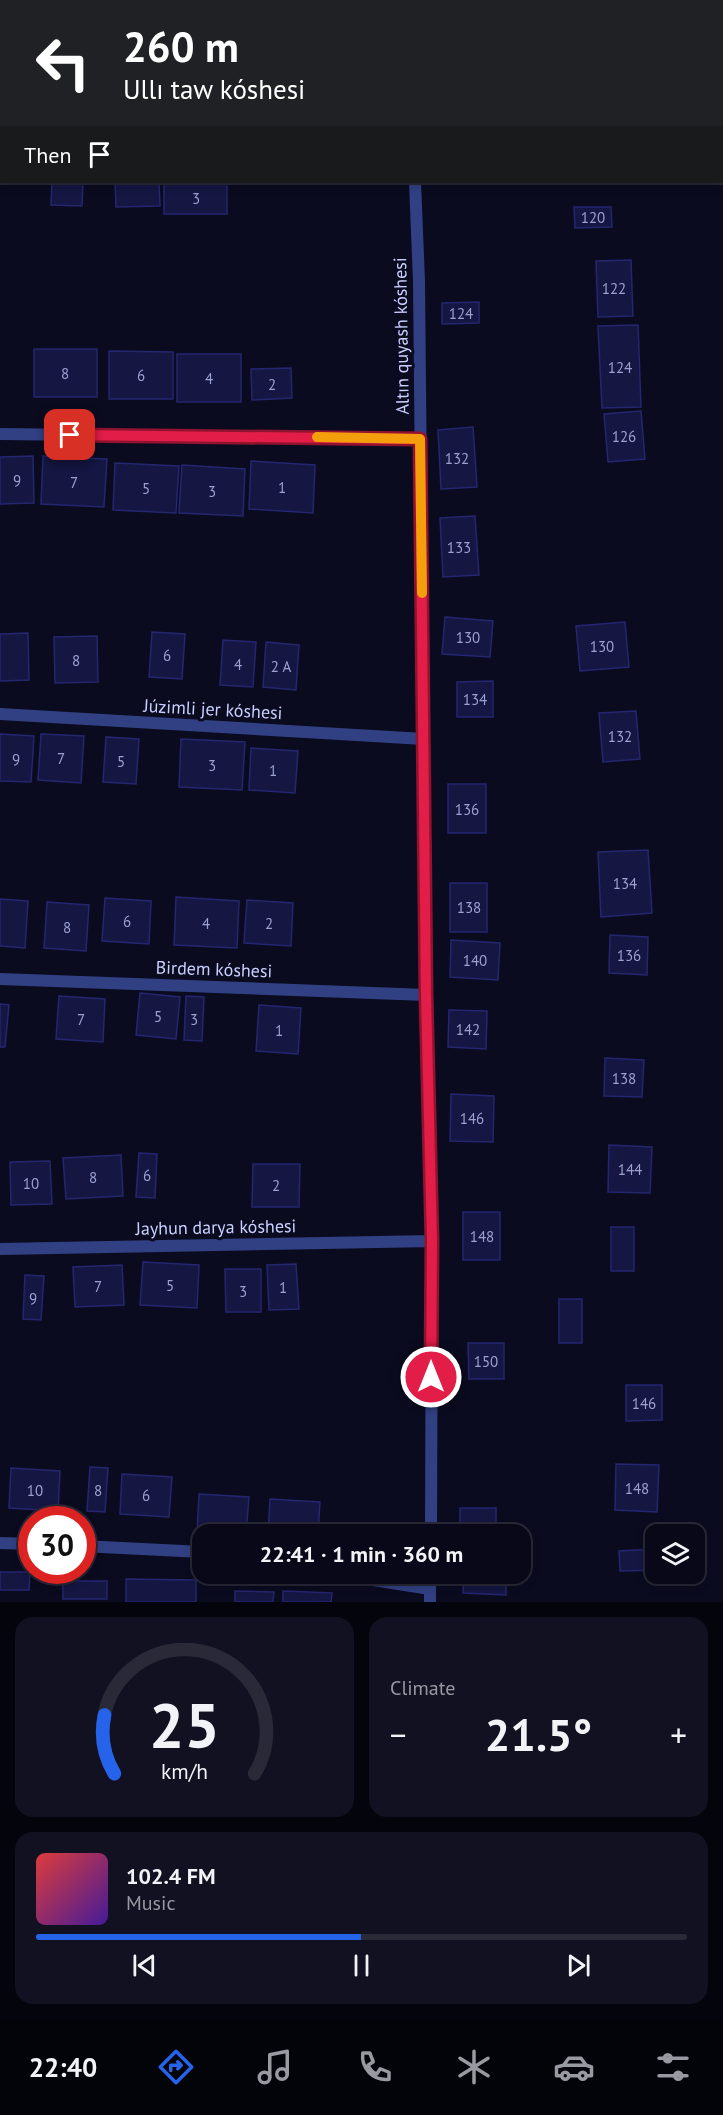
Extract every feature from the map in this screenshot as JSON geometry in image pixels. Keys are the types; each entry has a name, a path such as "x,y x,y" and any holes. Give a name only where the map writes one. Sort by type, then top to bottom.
{"street":[{"name":"Altın quyash kóshesi","path":"415,183 419,281 426,995 432,1241 430,1524"},
{"path":"0,434 420,439"},
{"name":"Júzimli jer kóshesi","path":"0,714 424,739"},
{"name":"Birdem kóshesi","path":"0,979 426,995"},
{"name":"Jayhun darya kóshesi","path":"0,1249 432,1241"},
{"path":"0,1542 18,1543"},
{"path":"96,1547 192,1550"},
{"path":"399,1584 430,1589"},
{"path":"430,1584 430,1602"}],"building":[{"path":"52,183 83,183 82,206 51,205"},
{"path":"115,183 159,183 160,206 116,207"},
{"path":"164,183 227,183 227,214 164,214"},
{"path":"574,207 611,207 612,227 575,228"},
{"path":"631,260 633,316 598,317 596,261"},
{"path":"479,302 479,323 442,324 442,303"},
{"path":"638,325 641,407 602,408 598,326"},
{"path":"34,349 97,349 97,397 34,397"},
{"path":"109,351 173,352 173,399 109,399"},
{"path":"177,354 241,354 241,402 177,402"},
{"path":"291,368 292,398 252,400 251,369"},
{"path":"641,411 645,459 608,462 604,414"},
{"path":"473,427 477,487 441,489 438,430"},
{"path":"33,456 34,503 0,504 0,457"},
{"path":"43,456 107,459 104,507 41,504"},
{"path":"251,461 315,465 313,513 249,509"},
{"path":"115,463 179,466 176,513 113,510"},
{"path":"182,465 245,469 243,516 179,513"},
{"path":"475,516 479,575 443,577 440,518"},
{"path":"445,617 493,621 490,657 442,654"},
{"path":"625,622 629,667 580,671 576,626"},
{"path":"152,632 185,634 182,679 149,677"},
{"path":"28,633 29,680 0,681 0,634"},
{"path":"97,636 98,682 55,683 54,637"},
{"path":"223,640 256,642 253,687 220,685"},
{"path":"266,642 299,645 296,690 263,687"},
{"path":"493,681 493,717 457,717 457,682"},
{"path":"636,711 640,759 603,762 599,713"},
{"path":"0,734 34,736 31,782 0,781"},
{"path":"41,734 84,736 81,783 38,780"},
{"path":"106,737 139,739 136,784 103,782"},
{"path":"181,739 245,742 242,790 179,787"},
{"path":"251,748 298,751 295,793 249,790"},
{"path":"448,784 486,784 486,833 448,833"},
{"path":"648,850 652,913 601,917 598,852"},
{"path":"450,883 487,883 487,932 450,932"},
{"path":"176,897 239,901 237,948 174,945"},
{"path":"105,898 151,901 149,944 102,941"},
{"path":"0,899 28,901 25,948 0,946"},
{"path":"247,900 293,903 291,946 244,943"},
{"path":"47,902 89,905 86,951 44,948"},
{"path":"610,935 648,937 647,975 609,973"},
{"path":"451,940 500,943 498,980 450,977"},
{"path":"140,993 180,997 176,1039 136,1035"},
{"path":"59,996 105,999 103,1042 56,1039"},
{"path":"186,996 204,997 202,1041 184,1040"},
{"path":"0,1004 9,1005 5,1047 0,1047"},
{"path":"259,1005 301,1008 298,1054 256,1051"},
{"path":"449,1010 487,1011 486,1049 448,1047"},
{"path":"605,1058 644,1060 642,1097 604,1096"},
{"path":"451,1094 494,1096 493,1142 450,1141"},
{"path":"609,1145 652,1147 650,1193 608,1192"},
{"path":"139,1153 157,1154 155,1198 136,1197"},
{"path":"121,1155 123,1196 66,1199 63,1158"},
{"path":"50,1161 52,1204 11,1205 10,1162"},
{"path":"253,1164 300,1164 299,1207 252,1207"},
{"path":"463,1212 500,1212 500,1260 463,1260"},
{"path":"611,1227 634,1227 634,1271 611,1271"},
{"path":"143,1262 199,1265 197,1308 140,1305"},
{"path":"296,1264 299,1309 269,1310 267,1265"},
{"path":"122,1265 124,1305 75,1307 73,1267"},
{"path":"225,1269 261,1269 261,1312 226,1312"},
{"path":"25,1275 44,1276 41,1320 23,1319"},
{"path":"559,1299 582,1299 582,1343 559,1343"},
{"path":"468,1343 504,1343 504,1379 469,1379"},
{"path":"626,1385 662,1385 662,1420 626,1421"},
{"path":"616,1464 659,1465 657,1512 615,1510"},
{"path":"90,1467 108,1468 105,1512 96,1512 96,1506 87,1506"},
{"path":"11,1468 60,1471 58,1506 9,1508"},
{"path":"122,1474 172,1477 169,1517 120,1514"},
{"path":"199,1494 249,1497 247,1524 198,1524"},
{"path":"270,1499 320,1502 319,1524 269,1524"},
{"path":"460,1508 496,1508 496,1524 460,1524"},
{"path":"645,1550 645,1570 620,1571 619,1551"},
{"path":"0,1572 18,1572 18,1584 29,1584 29,1590 0,1590"},
{"path":"126,1579 192,1580 192,1584 196,1584 196,1602 126,1602"},
{"path":"96,1581 107,1581 107,1599 63,1599 63,1584 96,1584"},
{"path":"463,1584 506,1584 506,1595 463,1593"},
{"path":"235,1591 274,1592 273,1602 235,1602"},
{"path":"283,1591 332,1593 331,1602 283,1602"}],"slow traffic":[{"path":"317,437 420,439 422,593"}],"route":[{"path":"70,435 420,439 426,995 432,1241 431,1377"}]}
